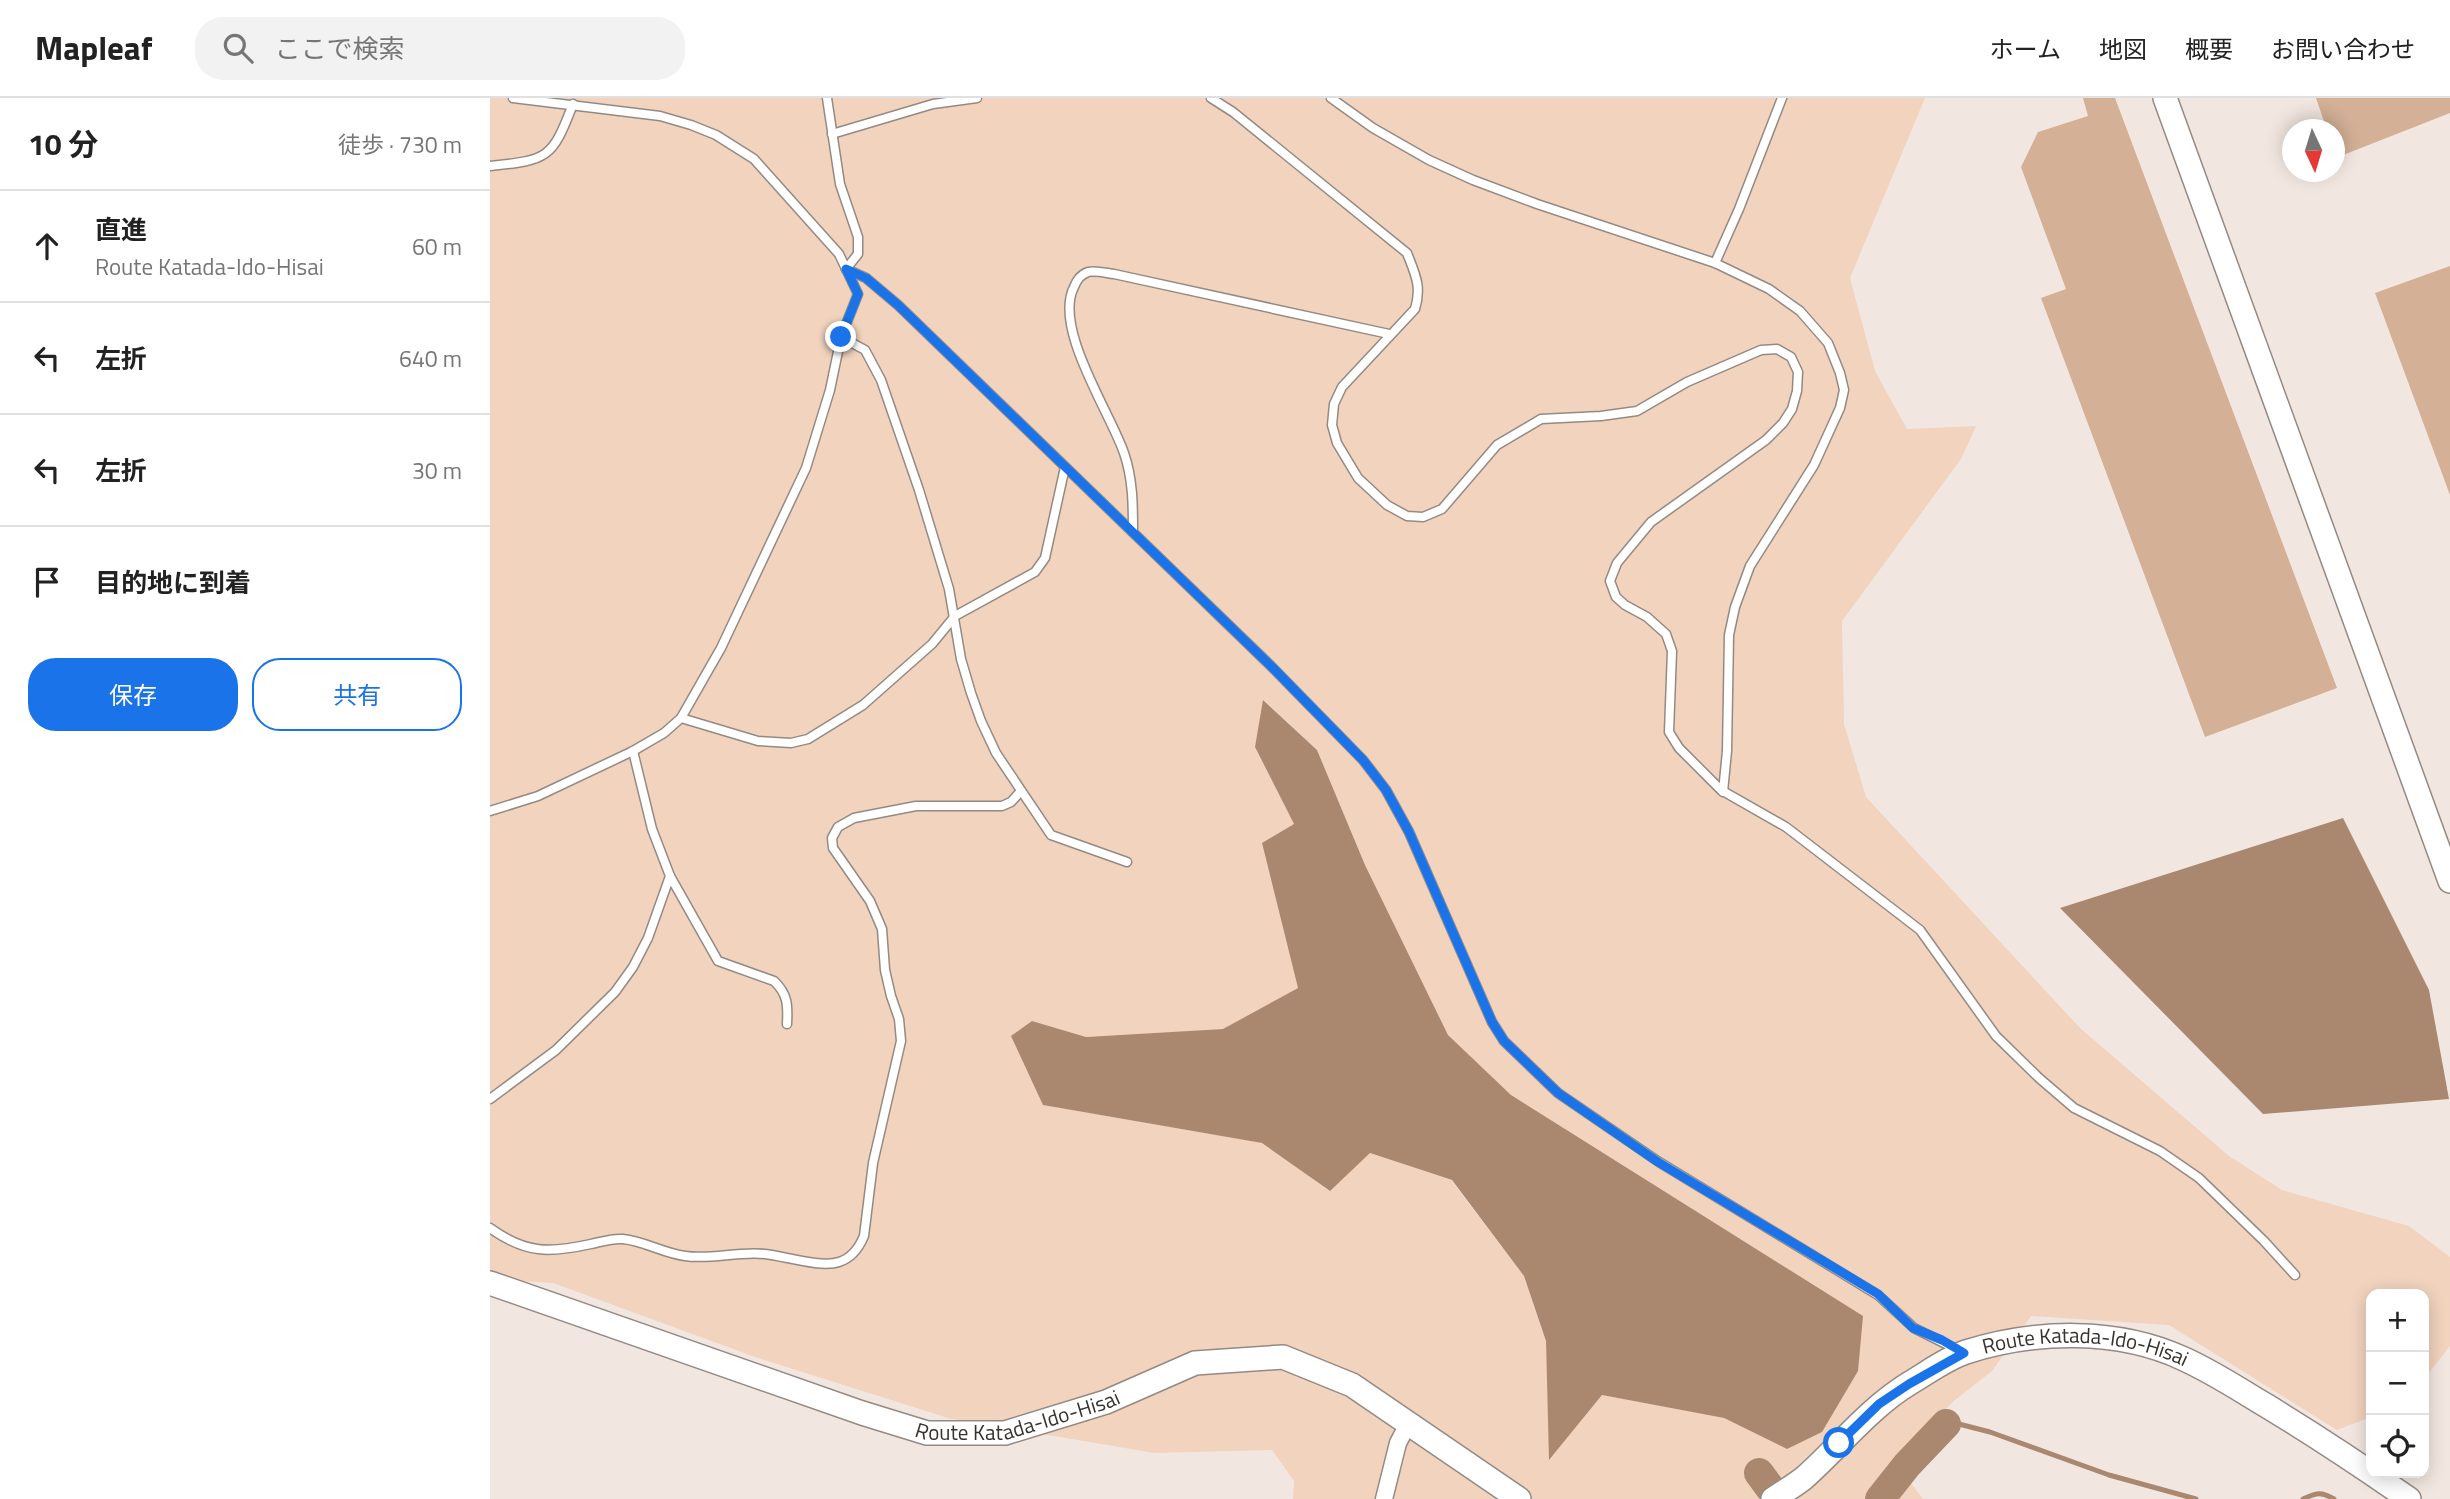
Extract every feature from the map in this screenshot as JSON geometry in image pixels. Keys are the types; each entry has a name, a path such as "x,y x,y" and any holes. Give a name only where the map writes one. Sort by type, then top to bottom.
{"main road":[{"path":"2165,98 2450,881"},
{"name":"Route Katada-Ido-Hisai","path":"490,1283 849,1409 927,1433 1006,1433 1106,1402 1195,1363 1283,1357 1352,1385 1519,1499"},
{"name":"Route Katada-Ido-Hisai","path":"1773,1499 1802,1479 1879,1404 1909,1384 1964,1353 2018,1339 2062,1336 2128,1341 2155,1348 2208,1371 2329,1444 2409,1499"}],"street":[{"path":"1384,1499 1398,1443 1408,1424"}],"lane":[{"path":"490,811 538,796 633,751 664,733 681,718 721,648 806,468 830,390 841,337 858,294 839,254 754,159 735,147 691,125 660,116 513,98"},
{"path":"827,98 840,184 858,237 858,254 846,269"},
{"path":"832,134 933,104 977,98"},
{"path":"1211,98 1233,111 1407,253 1420,293 1415,309 1342,387 1334,404 1332,425 1338,443 1358,478 1387,505 1407,516 1423,517 1442,509 1497,444 1541,419 1637,411 1687,382 1761,350 1777,349 1791,356 1798,372 1797,391 1792,409 1783,423 1766,440 1651,522 1617,563 1610,581 1616,597 1647,617 1665,634 1672,651 1669,732 1679,748 1723,792 1786,827 1920,930 1996,1036 2039,1078 2074,1108 2160,1151 2199,1178 2295,1275"},
{"path":"1226,98 1233,111"},
{"path":"1331,98 1373,128 1429,160 1473,180 1536,204 1715,263 1769,289 1800,311 1828,343 1844,390 1840,408 1814,465 1750,566 1735,607 1729,635 1727,751 1723,792"},
{"path":"1715,263 1740,209 1782,98"},
{"path":"490,166 533,161 541,157 561,136 573,104"},
{"path":"846,269 866,278 898,305 1271,666 1363,760 1386,790 1409,832 1492,1022 1504,1041 1558,1093 1658,1162 1878,1294 1913,1328 1964,1353"},
{"path":"1133,533 1132,490 1124,453 1074,341 1069,321 1069,297 1079,276 1090,272 1114,274 1389,334"},
{"path":"841,337 865,350 881,380 919,490 949,589 961,659 981,721 996,753 1051,835 1127,862"},
{"path":"681,718 758,741 791,743 808,739 863,705 932,644 955,616 1035,572 1045,558 1065,467"},
{"path":"633,751 652,829 670,876 718,961 774,981 785,993 788,1005 786,1024"},
{"path":"490,1228 521,1247 540,1251 572,1248 618,1238 696,1257 762,1254 838,1263 849,1257 860,1246 864,1236 873,1163 901,1041 899,1019 886,970 882,929 870,901 833,848 832,838 838,827 854,818 916,806 1002,806 1021,791"},
{"path":"490,1099 556,1049 615,992 633,967 648,938 670,876"}],"shaded area":[{"path":"490,98 1925,98 1850,278 1875,371 1907,429 1976,426 1961,459 1842,621 1844,724 1866,797 2080,1028 2229,1156 2282,1190 2409,1226 2450,1257 2450,1346 2429,1373 2429,1289 2366,1289 2366,1419 2337,1430 2169,1325 2031,1316 1992,1371 1955,1400 1894,1461 1923,1499 1293,1499 1294,1481 1272,1450 1154,1453 948,1418 758,1358 553,1283 490,1279","holes":["1264,700 1317,750 1365,865 1448,1035 1511,1095 1787,1449 1724,1418 1602,1395 1550,1459 1546,1341 1524,1276 1451,1180 1369,1153 1329,1191 1263,1143 1043,1105 1032,1021 1086,1037 1224,1029 1298,988 1262,843 1294,824 1255,747"]},
{"path":"1263,700 1317,750 1365,865 1448,1035 1511,1095 1863,1316 1858,1371 1822,1432 1787,1449 1724,1418 1602,1395 1549,1460 1546,1341 1524,1276 1452,1180 1370,1153 1330,1191 1262,1143 1043,1105 1011,1036 1032,1021 1086,1037 1223,1029 1298,988 1262,843 1294,824 1255,747"},
{"path":"2343,818 2429,990 2449,1099 2263,1114 2060,908"}],"building":[{"path":"2083,98 2115,98 2337,688 2205,737 2041,298 2066,289 2021,167 2038,132 2088,116"},
{"path":"2316,98 2450,98 2450,113 2345,154 2345,119 2323,119"},
{"path":"2450,266 2450,495 2375,293"}],"waterway":[{"path":"1946,1424 1951,1422 1990,1432 2109,1475 2196,1499"},
{"path":"1880,1499 1907,1465 1946,1424"},
{"path":"1759,1473 1770,1488"},
{"path":"2303,1499 2318,1494 2334,1499"}],"route":[{"path":"841,337 858,294 846,269 866,278 898,305 1271,666 1363,760 1386,790 1409,832 1492,1022 1504,1041 1558,1093 1658,1162 1878,1294 1913,1328 1964,1353 1879,1404 1839,1443"}]}
